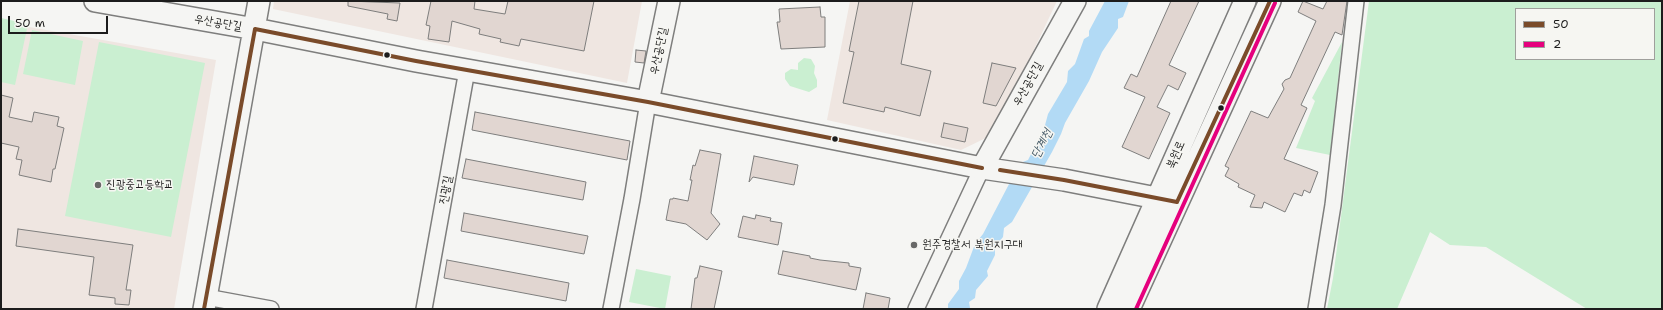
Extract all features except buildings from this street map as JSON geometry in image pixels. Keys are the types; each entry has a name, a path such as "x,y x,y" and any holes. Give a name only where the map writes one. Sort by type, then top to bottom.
{"street":[{"name":"우산공단길","path":"95,1 255,29 468,70 648,102 991,169 1074,1"},
{"path":"259,1 205,303 271,309"},
{"name":"우산공단길","path":"648,102 669,1"},
{"name":"북원로","path":"1108,309 1156,197 1245,1"},
{"name":"북원로","path":"1129,309 1270,1"},
{"path":"1316,309 1333,205 1356,1"},
{"name":"진광길","path":"424,309 468,70"},
{"path":"611,309 632,199 648,102"},
{"path":"916,309 991,169 1064,180 1177,202"}],"shaded area":[{"path":"274,1 642,1 627,83 273,9"},
{"path":"850,1 1057,1 994,134 961,150 827,120"},
{"name":"진광중고등학교","path":"1,22 216,60 174,309 1,309"}],"green space":[{"path":"1369,1 1662,1 1662,309 1587,309 1486,247 1450,245 1430,232 1397,309 1327,309 1333,278"},
{"path":"1,18 28,24 15,85 1,82"},
{"path":"32,30 83,41 75,85 23,74"},
{"path":"99,42 205,63 171,237 65,216"},
{"path":"1342,42 1330,155 1296,148 1315,101 1312,98"},
{"path":"804,58 811,59 815,66 814,73 817,80 817,87 809,92 790,86 785,79 785,73 791,69 798,70 798,63"},
{"path":"636,269 671,276 665,309 629,302"}],"water":[{"name":"단계천","path":"1105,1 1129,1 1123,17 1118,19 1118,28 1102,52 1089,81 1065,123 1052,152 1012,222 1004,228 1003,237 995,247 995,255 987,271 988,276 976,290 975,298 969,302 970,308 948,309 948,304 959,289 959,281 966,268 975,244 983,234 1020,163 1028,160 1044,129 1048,114 1067,82 1068,71 1075,64 1084,39 1089,36 1089,31"}],"transit line":[{"name":"50","path":"1177,202 1270,1"},
{"name":"2","path":"1136,309 1275,3"},
{"name":"50","path":"255,29 416,61 648,102 982,168"},
{"name":"50","path":"204,309 255,29"},
{"name":"50","path":"1000,170 1064,180 1177,202"}],"place":[{"name":"진광중고등학교","path":"98,185"},
{"name":"원주경찰서 북원지구대","path":"914,245"}]}
